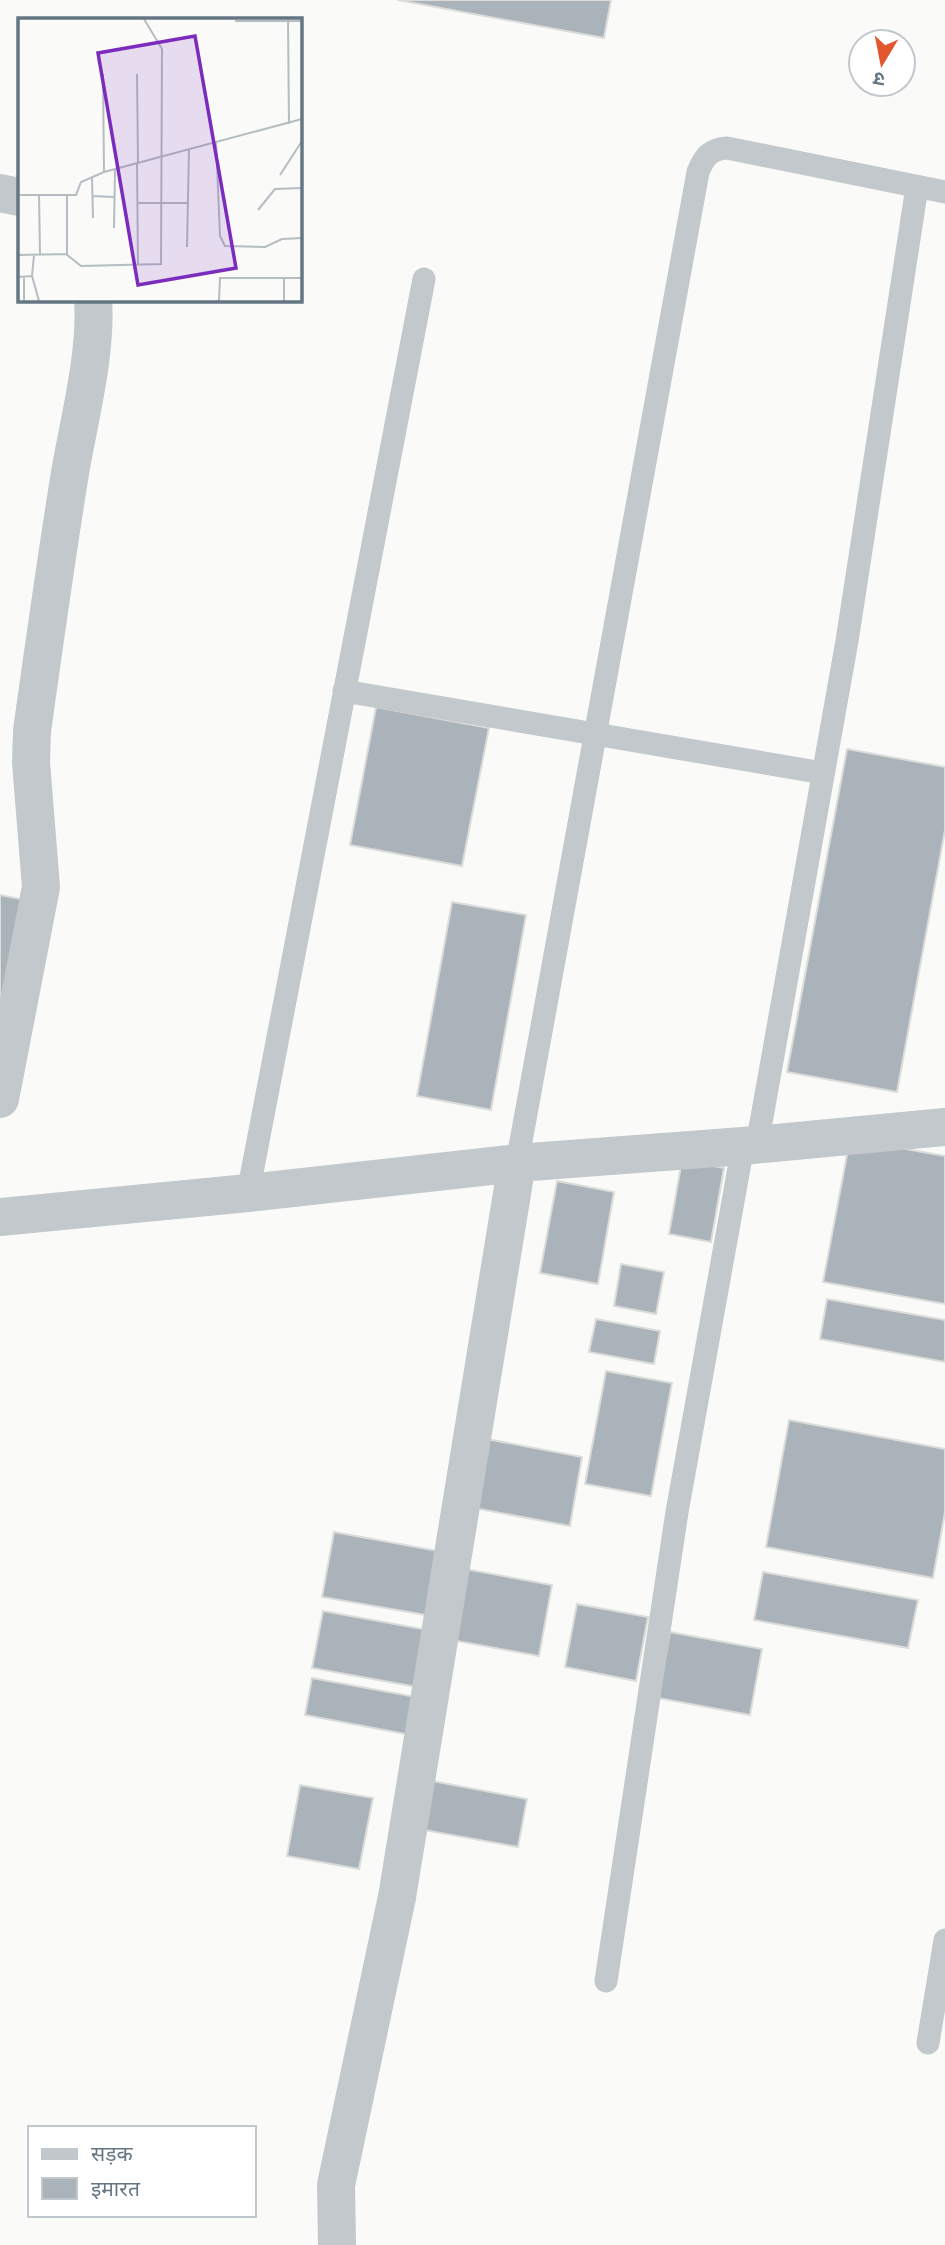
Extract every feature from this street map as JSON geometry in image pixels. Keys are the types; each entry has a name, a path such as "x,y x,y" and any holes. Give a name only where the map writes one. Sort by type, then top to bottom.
{"street":[{"path":"0,193 18,197"},
{"path":"0,1100 41,887 31,762 32,731 89,360 94,321 93,301"},
{"path":"0,1217 517,1163 945,1127"},
{"path":"338,2245 336,2185 397,1897 517,1163"}],"lane":[{"path":"517,1163 698,172 703,159 717,148 727,148 945,192"},
{"path":"606,1981 677,1512 823,773 849,627 917,187"},
{"path":"247,1193 424,279"},
{"path":"344,691 823,773"},
{"path":"928,2043 945,1940"}],"building":[{"path":"398,0 611,0 604,38"},
{"path":"376,707 489,728 462,866 350,845"},
{"path":"847,749 945,767 945,830 897,1092 787,1072"},
{"path":"0,895 21,899 0,1014"},
{"path":"452,902 526,915 491,1110 417,1096"},
{"path":"850,1139 945,1156 945,1304 823,1282"},
{"path":"682,1160 724,1168 711,1242 669,1234"},
{"path":"557,1181 614,1192 598,1284 540,1273"},
{"path":"621,1264 664,1272 656,1314 614,1306"},
{"path":"827,1299 945,1320 945,1362 820,1339"},
{"path":"596,1319 660,1331 654,1364 589,1352"},
{"path":"606,1371 672,1383 651,1496 585,1484"},
{"path":"789,1420 945,1449 945,1512 933,1578 766,1547"},
{"path":"487,1439 582,1457 570,1526 474,1508"},
{"path":"334,1532 438,1551 426,1615 322,1597"},
{"path":"465,1569 552,1585 539,1656 452,1640"},
{"path":"763,1572 918,1600 908,1648 754,1620"},
{"path":"577,1604 648,1617 636,1681 565,1667"},
{"path":"323,1611 428,1630 417,1687 312,1668"},
{"path":"670,1632 762,1649 750,1715 658,1698"},
{"path":"312,1678 427,1699 421,1737 305,1715"},
{"path":"422,1779 527,1799 518,1847 413,1828"},
{"path":"300,1785 373,1798 359,1869 287,1856"}]}
